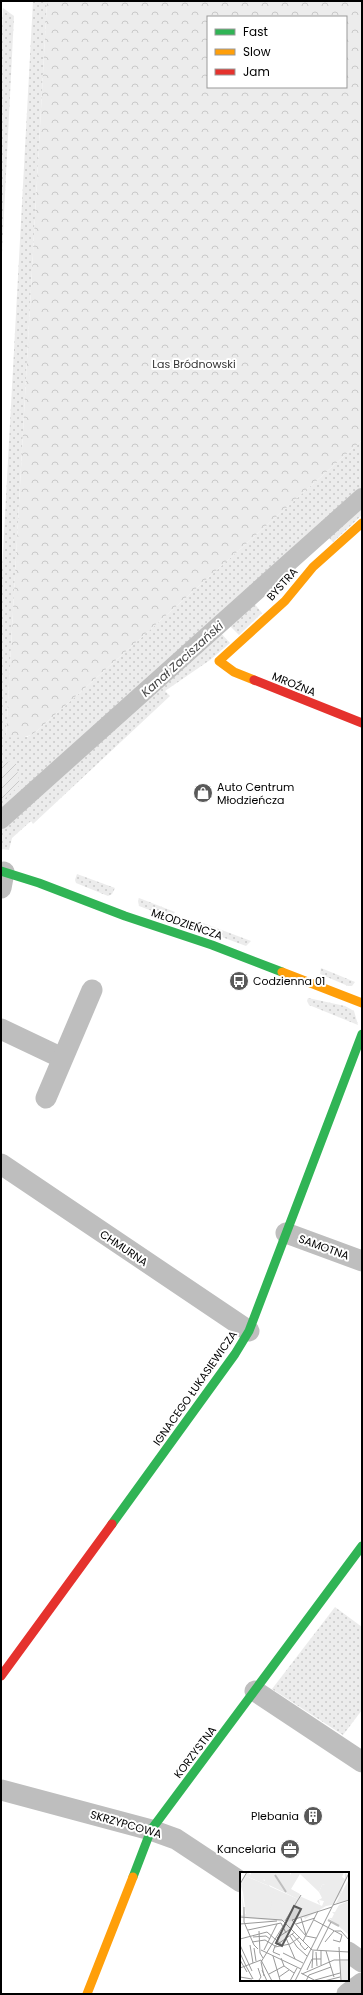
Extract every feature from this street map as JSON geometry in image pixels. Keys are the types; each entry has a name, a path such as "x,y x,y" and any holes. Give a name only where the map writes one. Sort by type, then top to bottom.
{"street":[{"name":"BYSTRA","path":"219,661 285,601 313,567 362,523"},
{"name":"MROŹNA","path":"219,661 234,672 362,723"},
{"name":"MŁODZIEŃCZA","path":"2,877 39,883 125,916 212,945 362,1003"},
{"path":"46,1098 92,990"},
{"path":"1,1029 62,1058"},
{"name":"IGNACEGO ŁUKASIEWICZA","path":"1,1676 226,1366 249,1331 362,1034"},
{"name":"CHMURNA","path":"1,1164 249,1331"},
{"name":"SAMOTNA","path":"286,1233 362,1261"},
{"name":"KORZYSTNA","path":"87,1994 151,1830 361,1548"},
{"path":"255,1691 362,1762"},
{"name":"SKRZYPCOWA","path":"1,1790 151,1830 176,1839 240,1881"},
{"path":"349,1953 362,1962"},
{"path":"347,1994 362,1982"}],"green space":[{"path":"33,1 47,1 6,737 27,737 37,731 362,440 362,493 1,817 1,589"},
{"name":"Las Bródnowski","path":"47,1 362,1 362,440 37,731 26,737 6,737"},
{"path":"3,8 14,16 1,273 1,49"},
{"path":"362,501 362,515 333,542 326,535 253,602 262,613 239,635 226,622"},
{"path":"218,630 230,643 210,660 165,691 170,696 33,824 31,821 12,838 9,850 1,849 1,824"},
{"path":"15,759 20,785 1,802 1,765"},
{"path":"77,874 115,888 112,894 108,896 76,883 75,880"},
{"path":"139,898 175,912 171,917 168,917 139,906"},
{"path":"203,923 251,941 246,946 203,930"},
{"path":"321,968 355,982 352,986 348,986 320,974"},
{"path":"308,998 345,1006 354,1011 358,1025 309,1005 307,1001"},
{"path":"335,1607 362,1627 362,1710 343,1735 272,1689"}],"waterway":[{"name":"Kanał Zaciszański","path":"1,820 362,497"}],"traffic: fast":[{"path":"1,871 39,883 125,916 212,945 282,972"},
{"path":"112,1524 235,1354 249,1331 362,1034"},
{"path":"133,1877 151,1830 362,1546"}],"traffic: slow":[{"path":"254,680 234,672 219,661 285,601 313,567 362,523"},
{"path":"282,972 362,1003"},
{"path":"87,1994 133,1877"}],"traffic: jam":[{"path":"254,680 362,723"},
{"path":"1,1676 112,1524"}],"place":[{"name":"Auto Centrum Młodzieńcza","path":"203,793"},
{"name":"Codzienna 01","path":"239,981"},
{"name":"Plebania","path":"313,1816"},
{"name":"Kancelaria","path":"290,1849"}]}
